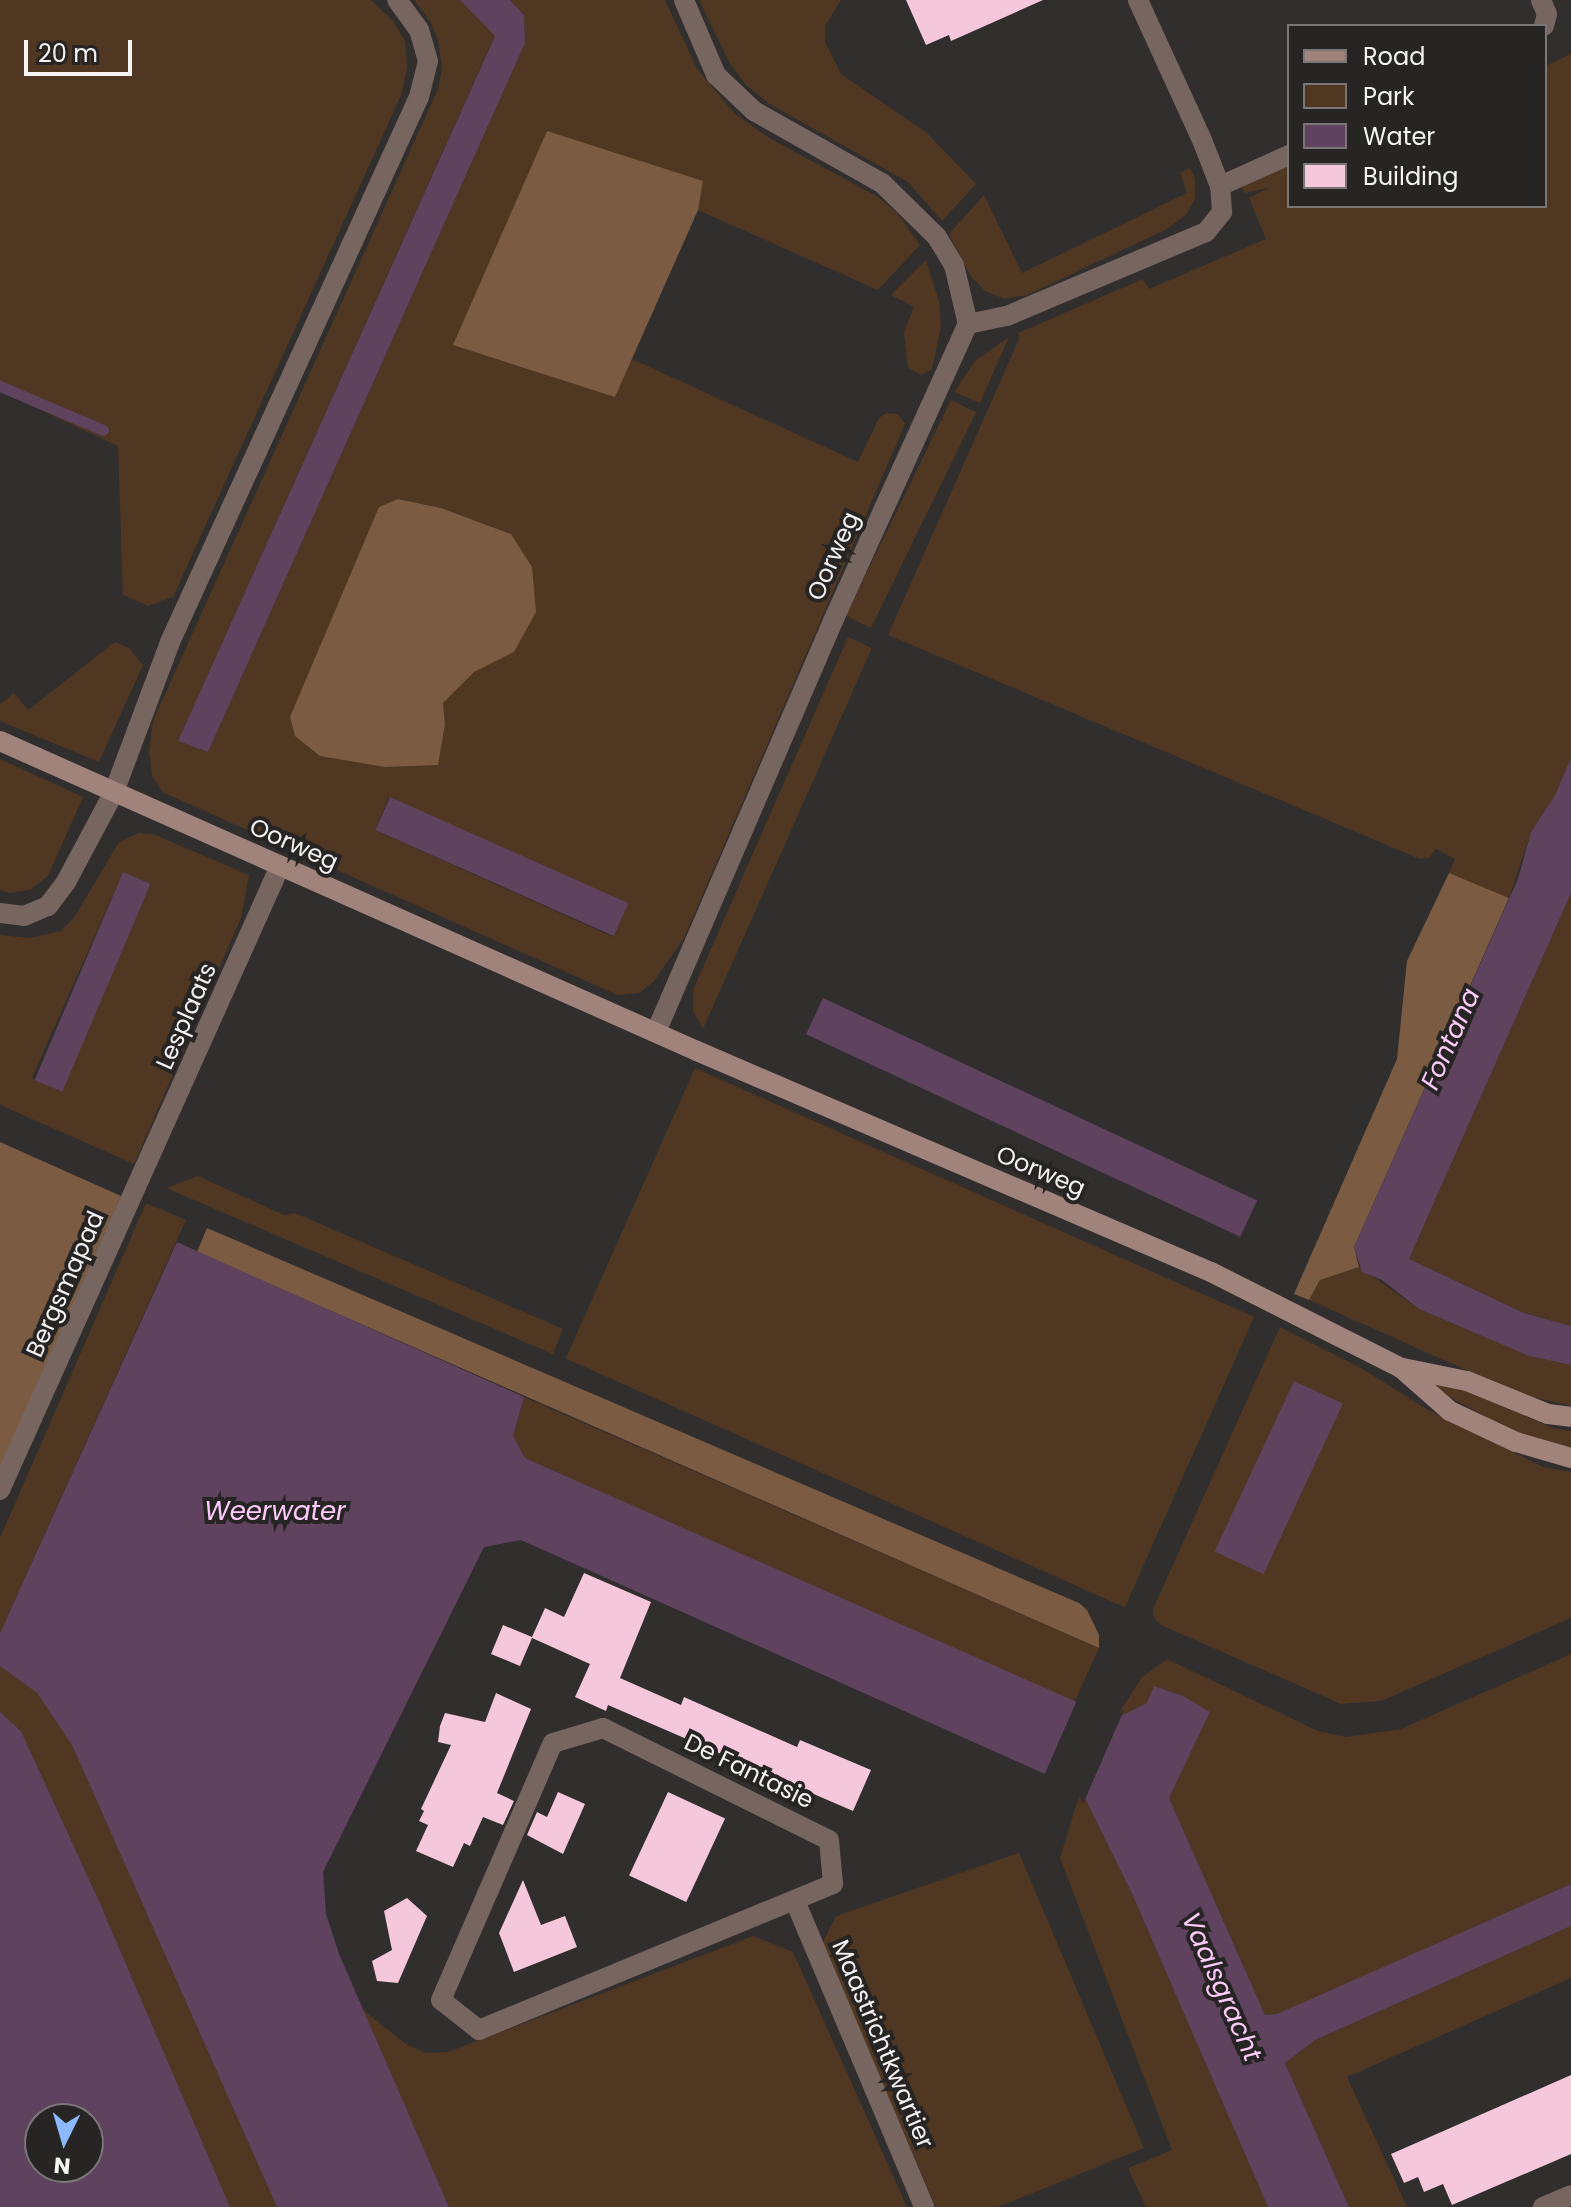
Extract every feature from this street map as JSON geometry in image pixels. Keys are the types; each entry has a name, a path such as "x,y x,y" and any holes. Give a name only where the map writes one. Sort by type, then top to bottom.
{"street":[{"path":"0,913 24,916 48,906 66,882 114,792 170,642 419,97 428,61 419,30 397,0"},
{"path":"684,0 716,75 754,111 882,183 937,237 954,265 968,324 1007,316 1206,232 1222,212 1220,186 1138,0"},
{"path":"1541,0 1547,14 1544,24"},
{"path":"1220,186 1287,156"},
{"name":"Oorweg","path":"656,1032 833,621 968,324"},
{"name":"Oorweg","path":"0,741 656,1032 1211,1272 1401,1368 1450,1411 1516,1442 1571,1458"},
{"name":"Lesplaats","path":"137,1186 280,866"},
{"name":"Bergsmapad","path":"0,1490 137,1186"},
{"name":"Oorweg","path":"1401,1368 1467,1381 1548,1414 1571,1417"},
{"name":"De Fantasie","path":"603,1728 829,1840 833,1884 795,1901 479,2030 441,2000 553,1743 603,1728"},
{"name":"Maastrichtkwartier","path":"795,1901 924,2207"},
{"path":"1543,2207 1571,2195"}],"green space":[{"path":"0,0 371,0 393,21 405,41 407,66 402,93 173,597 148,606 123,595 118,446 0,391"},
{"path":"414,0 460,0 495,35 178,741 208,752 525,43 524,15 510,0 665,0 697,69 735,114 771,139 878,197 897,213 920,245 878,290 698,210 703,181 615,396 632,359 858,462 879,418 886,413 898,414 905,424 684,938 654,981 639,993 618,995 162,792 152,775 149,752 153,721 438,89 442,69 438,40 430,21","holes":["399,499 441,508 511,534 514,652 473,672 443,703 445,724 379,507","389,797 627,905 613,937 375,830"]},
{"path":"699,0 841,0 825,26 825,42 841,74 927,133 976,184 942,221 908,182 768,103 746,85 729,62"},
{"path":"1571,54 1571,758 1555,795 1531,832 1509,898 1449,873 1455,859 1436,849 1429,858 1420,859 888,635 1019,339 1018,333 1143,279 1149,289 1266,239 1249,198 1269,188 1244,193 1240,183 1287,162 1287,208 1547,208 1547,65"},
{"path":"1190,168 1195,179 1195,199 1186,215 1165,230 1027,295 1004,299 985,291 970,275 949,234 984,195 1022,273 1187,193 1180,172"},
{"path":"926,260 939,301 941,327 932,369 921,375 909,368 907,362 904,332 914,307 891,295"},
{"path":"1009,337 980,403 954,392 975,361"},
{"path":"951,400 976,412 871,628 846,616"},
{"path":"848,637 872,648 703,1029 693,1011 693,990"},
{"path":"115,642 129,648 143,665 99,762 0,721 0,704 14,693 28,710"},
{"path":"0,759 83,797 48,876 30,890 9,893 0,890"},
{"path":"139,833 153,834 249,875 241,918 134,1164 0,1105 0,935 30,938 61,931 75,916 119,842","holes":["123,872 151,884 58,1090 32,1078"]},
{"path":"1571,893 1571,1326 1524,1313 1409,1259"},
{"path":"695,1068 1254,1317 1125,1607 566,1359"},
{"path":"198,1176 284,1215 295,1213 563,1329 553,1354 166,1188"},
{"path":"146,1203 186,1220 0,1633 0,1538"},
{"path":"1359,1267 1419,1309 1529,1356 1571,1365 1571,1406 1520,1394 1309,1300 1320,1280"},
{"path":"1280,1327 1361,1368 1428,1410 1543,1467 1571,1472 1571,1618 1381,1701 1341,1704 1161,1625 1154,1618 1153,1609","holes":["1294,1382 1317,1393 1218,1553"]},
{"path":"1438,1379 1553,1428 1571,1431 1571,1447 1532,1438 1497,1423 1432,1387"},
{"path":"524,1397 1099,1648 1074,1703 525,1458 513,1436"},
{"path":"1571,1654 1571,1884 1277,2015 1265,2015 1169,1798 1210,1712 1147,1703 1115,1719 1142,1677 1167,1659 1318,1731 1346,1737 1401,1729"},
{"path":"0,1666 37,1693 72,1745 277,2207 230,2207 99,1901 21,1731 0,1712"},
{"path":"1081,1790 1133,1896 1268,2207 1146,2207 1128,2168 1172,2150 1060,1858"},
{"path":"1019,1853 1144,2148 998,2207 936,2207 822,1944 836,1916"},
{"path":"1571,1926 1571,1978 1347,2077 1407,2207 1349,2207 1285,2063 1315,2040"},
{"path":"753,1936 793,1952 907,2207 449,2207 363,2010 407,2045 426,2053 448,2052"}],"shaded area":[{"path":"547,131 703,181 698,210 615,397 453,345"},
{"path":"398,499 441,508 511,534 532,567 536,612 514,652 474,672 443,703 445,724 438,765 385,767 320,756 295,736 290,717 379,507"},
{"path":"1449,873 1509,898 1354,1247 1359,1267 1320,1280 1309,1300 1294,1294 1397,1059 1407,961"},
{"path":"0,1142 121,1196 0,1468"},
{"path":"207,1228 1079,1603 1087,1610 1099,1635 1099,1648 197,1252"}],"water":[{"path":"460,0 510,0 524,15 525,43 208,752 178,741 495,36"},
{"name":"Fontana","path":"1571,758 1571,893 1409,1259 1524,1313 1571,1326 1571,1365 1529,1356 1419,1309 1382,1280 1362,1272 1354,1247 1518,879 1531,832 1555,795"},
{"path":"390,797 628,903 614,936 375,830"},
{"path":"123,872 151,884 62,1092 35,1080"},
{"path":"823,998 1257,1200 1240,1237 806,1034"},
{"name":"Weerwater","path":"177,1242 524,1397 513,1436 525,1458 1115,1719 1147,1703 1154,1686 1183,1696 1210,1712 1169,1798 1265,2015 1277,2014 1571,1884 1571,1926 1315,2040 1285,2063 1349,2207 1268,2207 1133,1896 1081,1790 521,1540 484,1547 323,1872 326,1914 339,1954 449,2207 277,2207 72,1745 37,1693 0,1666 0,1633"},
{"path":"1294,1381 1343,1404 1263,1574 1215,1551"},
{"path":"0,1712 21,1731 99,1901 230,2207 0,2207"}],"pier":[{"path":"1077,1700 1115,1715 1124,1710 1083,1804 1078,1793 1043,1778"}],"building":[{"path":"906,0 1043,0 951,41 949,35 926,45"},
{"path":"584,1573 651,1602 620,1678 681,1705 684,1697 797,1747 800,1740 871,1770 853,1811 608,1705 606,1711 575,1697 590,1664 532,1638 520,1666 491,1654 503,1625 532,1637 545,1608 564,1617"},
{"path":"496,1693 531,1709 497,1793 514,1801 503,1825 483,1817 470,1846 464,1843 453,1867 416,1851 428,1825 419,1821 424,1811 421,1809 451,1745 438,1742 440,1726 445,1713 485,1722"},
{"path":"558,1792 585,1804 563,1854 527,1835 537,1812 547,1817"},
{"path":"668,1792 725,1819 686,1902 629,1875"},
{"path":"523,1880 541,1925 565,1916 577,1947 514,1972 499,1933"},
{"path":"407,1898 427,1916 398,1983 377,1981 372,1961 392,1950 384,1911"},
{"path":"1571,2075 1571,2154 1452,2205 1443,2184 1424,2192 1418,2177 1404,2183 1391,2154"}],"waterway":[{"path":"0,386 103,430"}],"water label":[{"name":"Vaalsgracht","path":"1221,1987"}]}
